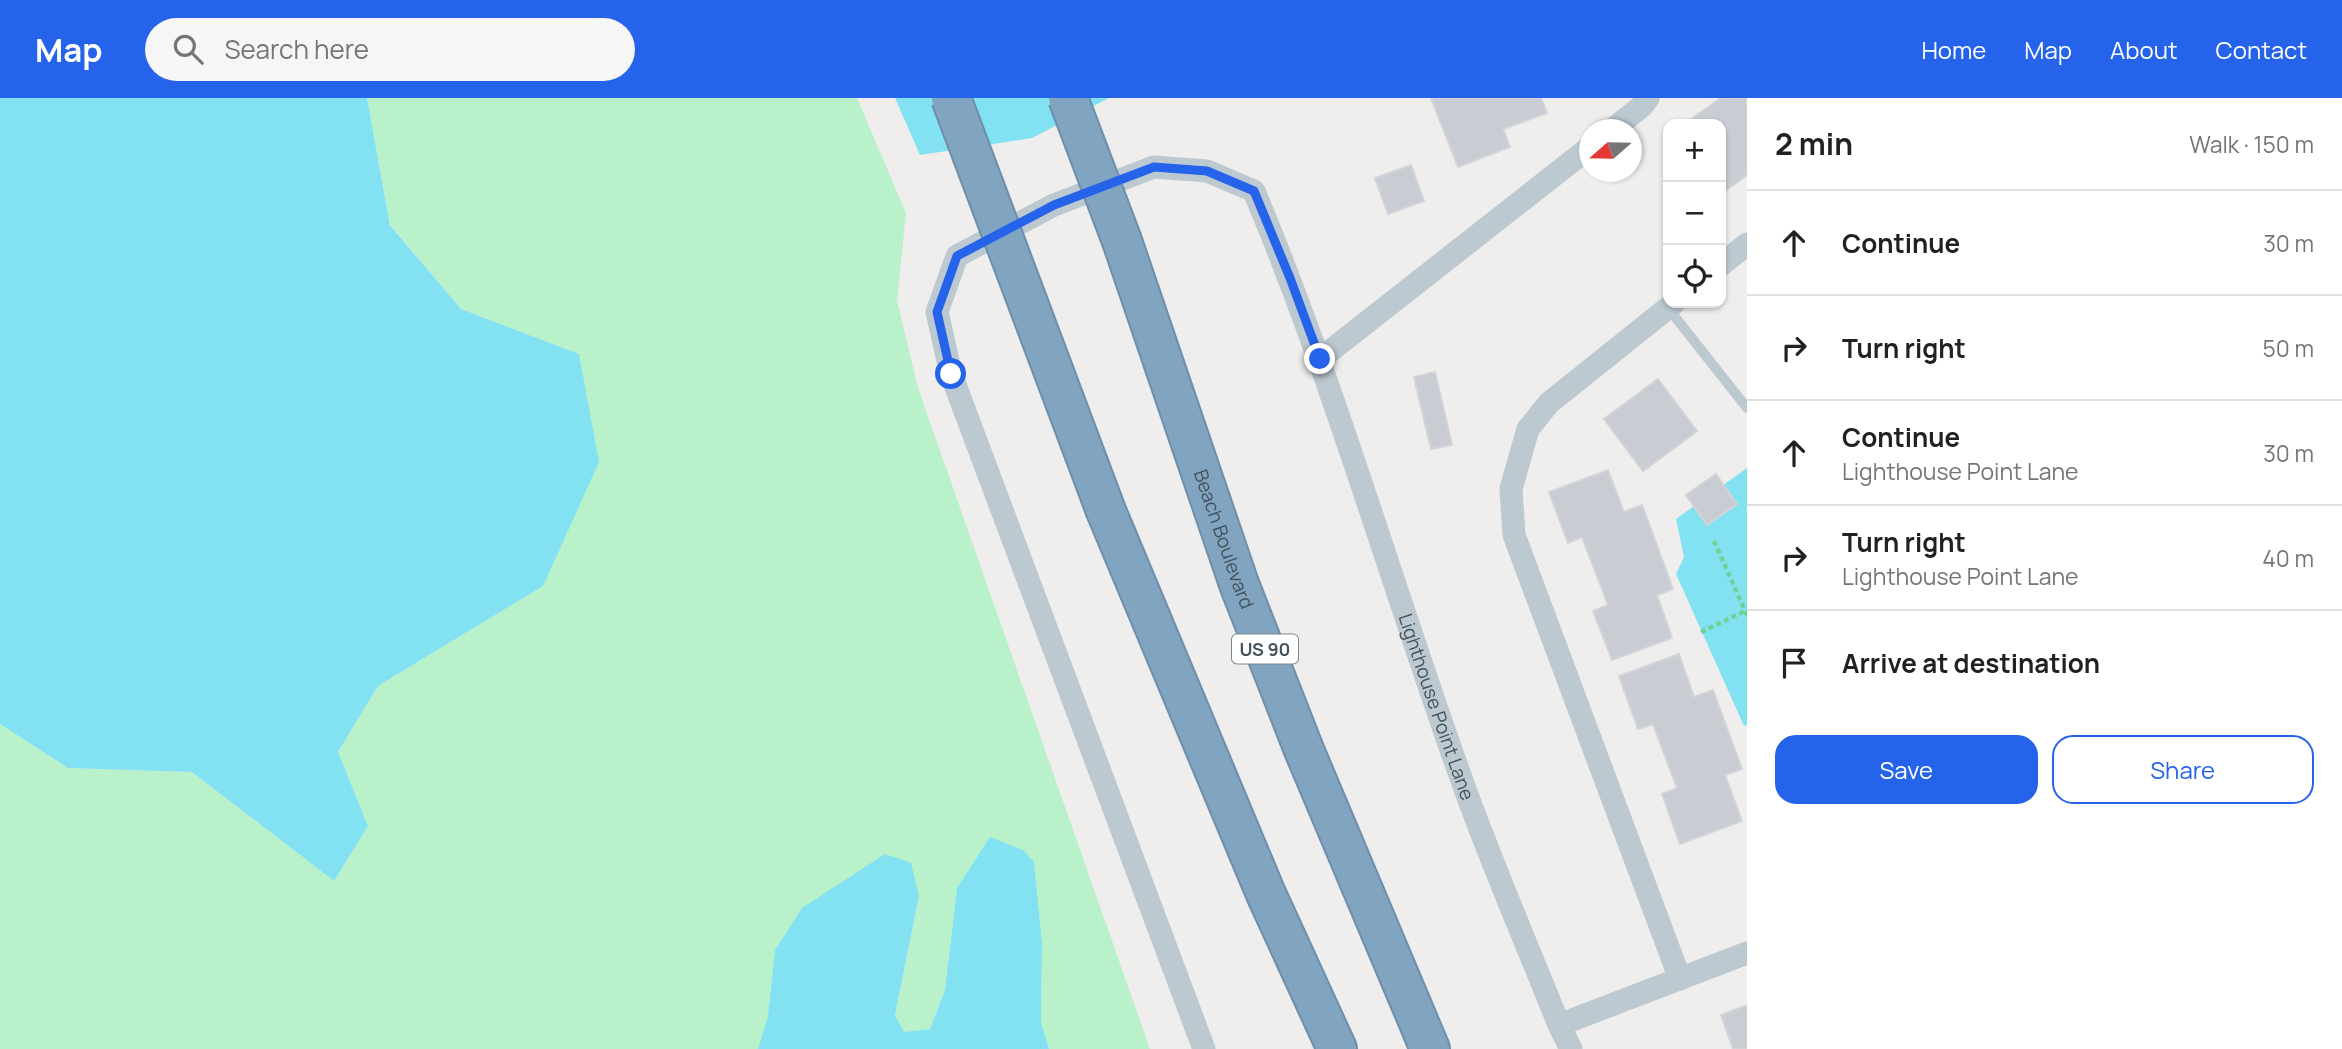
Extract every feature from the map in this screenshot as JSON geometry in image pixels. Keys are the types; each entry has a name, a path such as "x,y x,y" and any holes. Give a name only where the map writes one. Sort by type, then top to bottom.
{"highway":[{"path":"951,98 1106,511 1261,882 1337,1049"},
{"name":"Beach Boulevard","path":"1068,98 1122,241 1239,584 1309,762 1430,1049"}],"street":[{"path":"1624,119 1648,98"},
{"path":"1320,359 1579,156"},
{"name":"Lighthouse Point Lane","path":"1204,1049 951,374 937,312 957,256 1054,205 1154,167 1207,171 1254,191 1320,359 1466,790 1559,1025 1571,1049"},
{"path":"1726,261 1747,244"},
{"path":"1667,308 1549,403 1528,429 1511,489 1514,535 1681,979"},
{"path":"1559,1025 1747,953"}],"lane":[{"path":"1673,308 1747,408"}],"path":[{"path":"1701,632 1746,613 1714,541"}],"green space":[{"path":"367,98 857,98 906,213 897,300 918,388 1150,1049 1049,1049 1041,1022 1042,942 1034,862 957,888 945,990 930,1029 904,1032 895,1015 919,896 802,908 775,950 768,1016 758,1049 0,1049 0,724 68,768 192,772 334,881 368,826 338,752 378,686 543,586 579,354 461,309 390,224"}],"water":[{"path":"0,98 367,98 390,225 461,309 579,354 599,462 543,586 378,686 338,752 368,826 334,881 192,772 68,768 0,724"},
{"path":"895,98 1109,98 1032,138 920,155"},
{"path":"1747,468 1747,725 1744,726 1676,574 1684,557 1676,519"},
{"path":"990,837 1023,850 1034,862 1042,942 1041,1022 1049,1049 758,1049 768,1016 775,950 802,908 885,854 911,863 919,896 895,1015 904,1032 930,1029 945,990 957,888"}],"building":[{"path":"1431,98 1541,98 1547,113 1503,129 1510,147 1458,167"},
{"path":"1721,98 1747,98 1747,175 1726,190 1726,119 1691,119"},
{"path":"1411,165 1424,201 1388,214 1375,178"},
{"path":"1435,372 1452,445 1431,449 1414,377"},
{"path":"1658,379 1697,431 1643,471 1604,419"},
{"path":"1608,470 1624,512 1642,505 1673,589 1657,595 1672,638 1612,660 1593,611 1608,605 1582,537 1568,543 1549,492"},
{"path":"1716,474 1737,504 1707,525 1686,495"},
{"path":"1679,654 1694,697 1713,690 1742,769 1725,775 1742,821 1680,844 1662,794 1677,788 1653,724 1638,729 1619,676"},
{"path":"1747,1005 1747,1049 1733,1049 1721,1015"}],"route":[{"path":"951,374 937,312 957,256 1054,205 1154,167 1207,171 1254,191 1320,359"}]}
